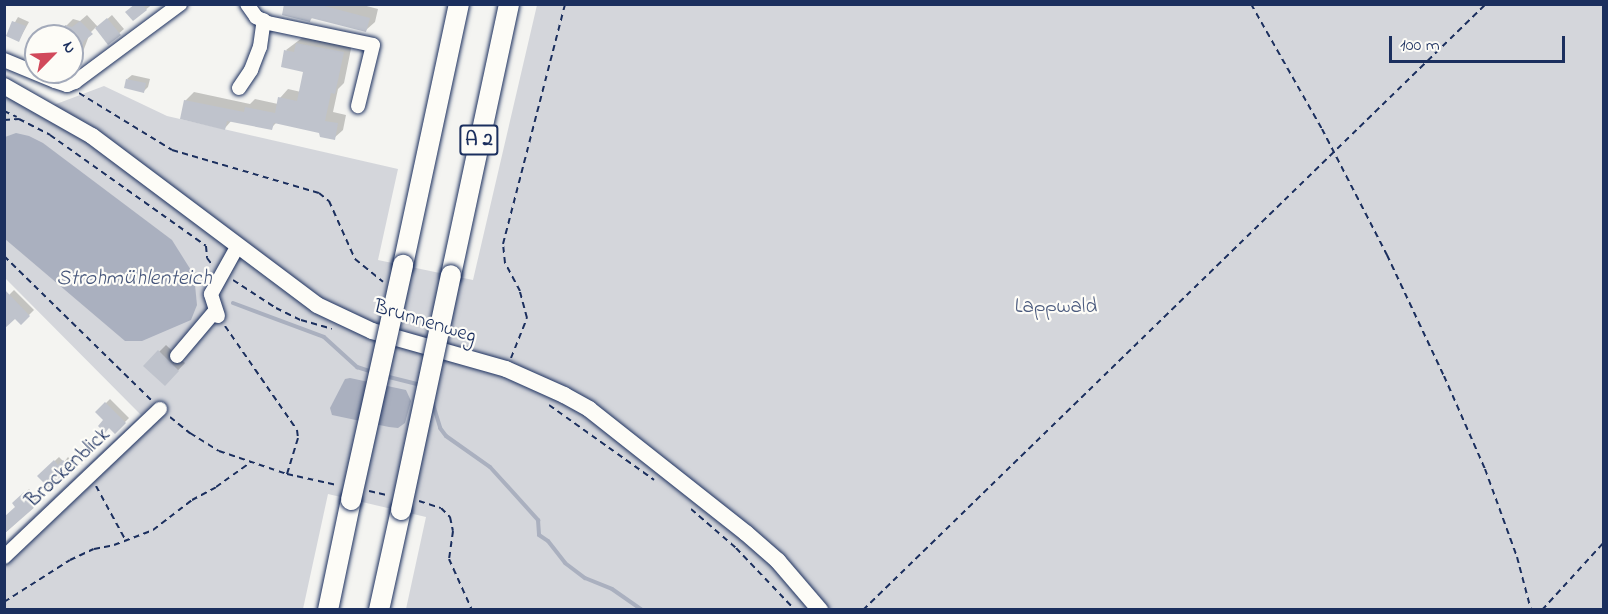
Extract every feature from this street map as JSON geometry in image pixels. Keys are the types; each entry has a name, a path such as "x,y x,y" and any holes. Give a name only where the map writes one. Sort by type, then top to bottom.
{"highway":[{"name":"A 2","path":"328,609 459,4"},
{"name":"A 2","path":"379,609 509,4"}],"main road":[{"name":"Brunnenweg","path":"4,86 92,136 317,305 358,325 506,369 564,394 617,430 746,533 778,561 820,609"}],"street":[{"path":"4,60 67,85 91,73 180,4"},
{"path":"247,4 256,16 264,20 374,45 358,106"},
{"path":"239,88 251,70 260,47 264,20"},
{"path":"177,356 217,313 211,294 237,247"},
{"name":"Brockenblick","path":"4,557 91,477 160,409"}],"path":[{"path":"506,369 527,318 520,291 506,263 503,244 565,4"},
{"path":"1251,4 1334,152 1387,255 1485,469 1517,557 1531,609"},
{"path":"862,609 1486,4"},
{"path":"67,85 172,150 319,193 329,201 355,259 383,280 381,291"},
{"path":"4,111 50,135 206,246 207,258 222,272 276,308 302,320 338,330"},
{"path":"4,120 19,119"},
{"path":"4,256 160,409 202,442 250,462 287,474 298,438 297,430 217,313"},
{"path":"548,404 656,481"},
{"path":"4,602 70,560 94,549 126,541 153,530 192,500 216,488 250,462"},
{"path":"91,477 126,541"},
{"path":"683,502 736,548 795,609"},
{"path":"1542,609 1604,542"}],"green space":[{"name":"Lappwald","path":"537,5 1603,5 1603,609 406,609 426,517 328,494 303,609 5,610 4,543 141,415 5,278 5,88 43,109 104,86 167,116 398,169 378,260 473,280"}],"water":[{"name":"Strohmühlenteich","path":"16,133 43,143 172,240 194,275 197,305 191,320 142,341 125,341 5,239 5,137"},
{"path":"350,378 406,390 411,401 405,423 398,428 332,415 330,408 345,379"}],"building":[{"path":"135,4 142,4 147,10 133,21 125,12"},
{"path":"284,4 317,4 370,18 366,32 311,18 310,22 282,15"},
{"path":"107,18 121,35 108,45 95,28"},
{"path":"12,21 24,25 19,42 6,36"},
{"path":"84,25 93,34 84,41"},
{"path":"296,43 344,52 335,94 331,93 325,121 338,123 335,140 320,137 319,133 274,123 272,130 227,121 225,130 180,119 184,100 244,112 245,107 275,113 278,97 297,101 303,72 281,67 284,50 294,52"},
{"path":"126,79 146,83 144,93 124,88"},
{"path":"4,289 30,316 21,325 15,319 4,329"},
{"path":"158,350 179,371 165,386 143,366"},
{"path":"105,402 126,423 115,434 109,428 105,433 98,426 103,420 95,412"},
{"path":"54,460 58,465 63,460 73,471 57,486 54,483 49,488 37,476"},
{"path":"24,492 36,506 4,534 4,517 15,507 12,503"}],"waterway":[{"path":"233,303 324,337 357,367 372,372"},
{"path":"385,376 421,385"},
{"path":"432,401 440,428 446,436 490,467 538,520 539,535 548,541 565,563 585,578 612,589 642,610"}]}
